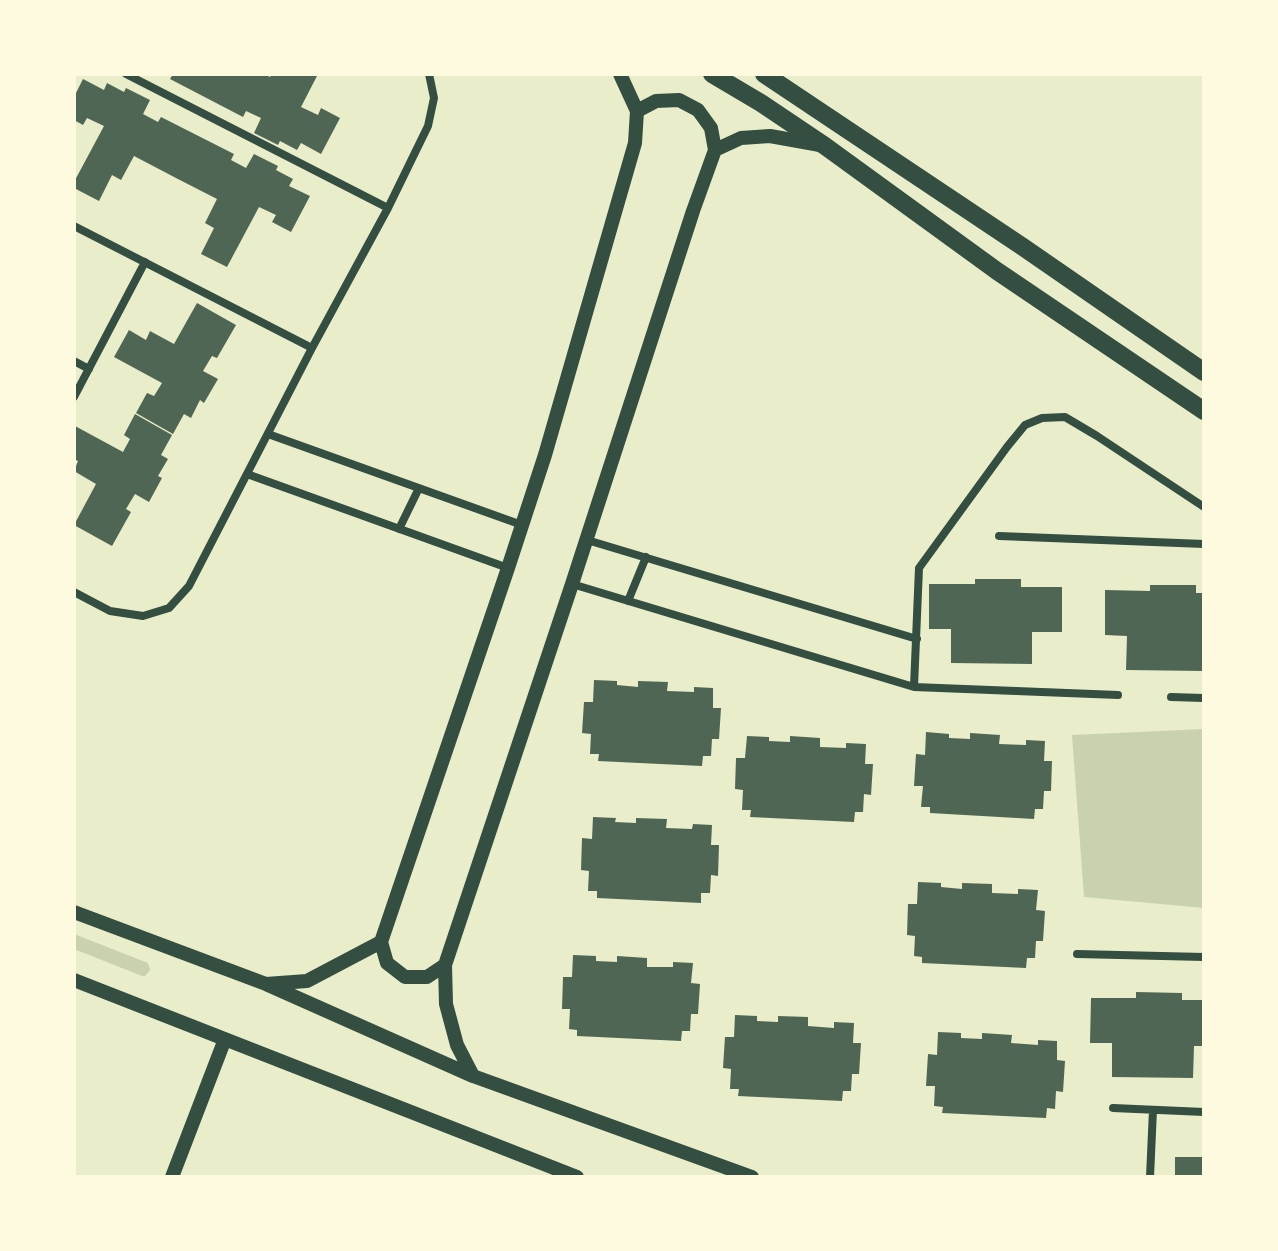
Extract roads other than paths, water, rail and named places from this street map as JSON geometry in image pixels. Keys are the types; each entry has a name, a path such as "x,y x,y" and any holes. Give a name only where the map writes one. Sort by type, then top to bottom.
{"main road":[{"path":"712,74 825,146 997,271 1204,411"},
{"path":"764,74 1204,372"}],"street":[{"path":"126,74 388,208"},
{"path":"74,592 110,611 143,616 169,608 189,586 428,126 434,98 429,74"},
{"path":"445,965 427,977 405,977 387,963 381,942 545,455 635,143 637,111 620,74"},
{"path":"473,1076 457,1045 446,1004 445,965 715,150 711,128 698,110 679,100 656,101 637,111"},
{"path":"715,150 741,138 770,136 825,146"},
{"path":"74,226 312,348"},
{"path":"74,397 145,262"},
{"path":"74,361 89,369"},
{"path":"914,687 919,568 1025,425 1042,418 1065,417 1204,507"},
{"path":"268,434 522,525"},
{"path":"247,474 508,568"},
{"path":"399,529 419,488"},
{"path":"999,536 1204,544"},
{"path":"587,540 917,639"},
{"path":"628,601 646,557"},
{"path":"572,584 914,687 1118,695"},
{"path":"1171,697 1204,698"},
{"path":"74,912 266,984 473,1076 752,1177"},
{"path":"266,984 307,981 381,942"},
{"path":"1077,954 1204,957"},
{"path":"74,980 577,1177"},
{"path":"172,1177 225,1039"},
{"path":"1113,1108 1204,1112"},
{"path":"1150,1177 1153,1110"}]}
